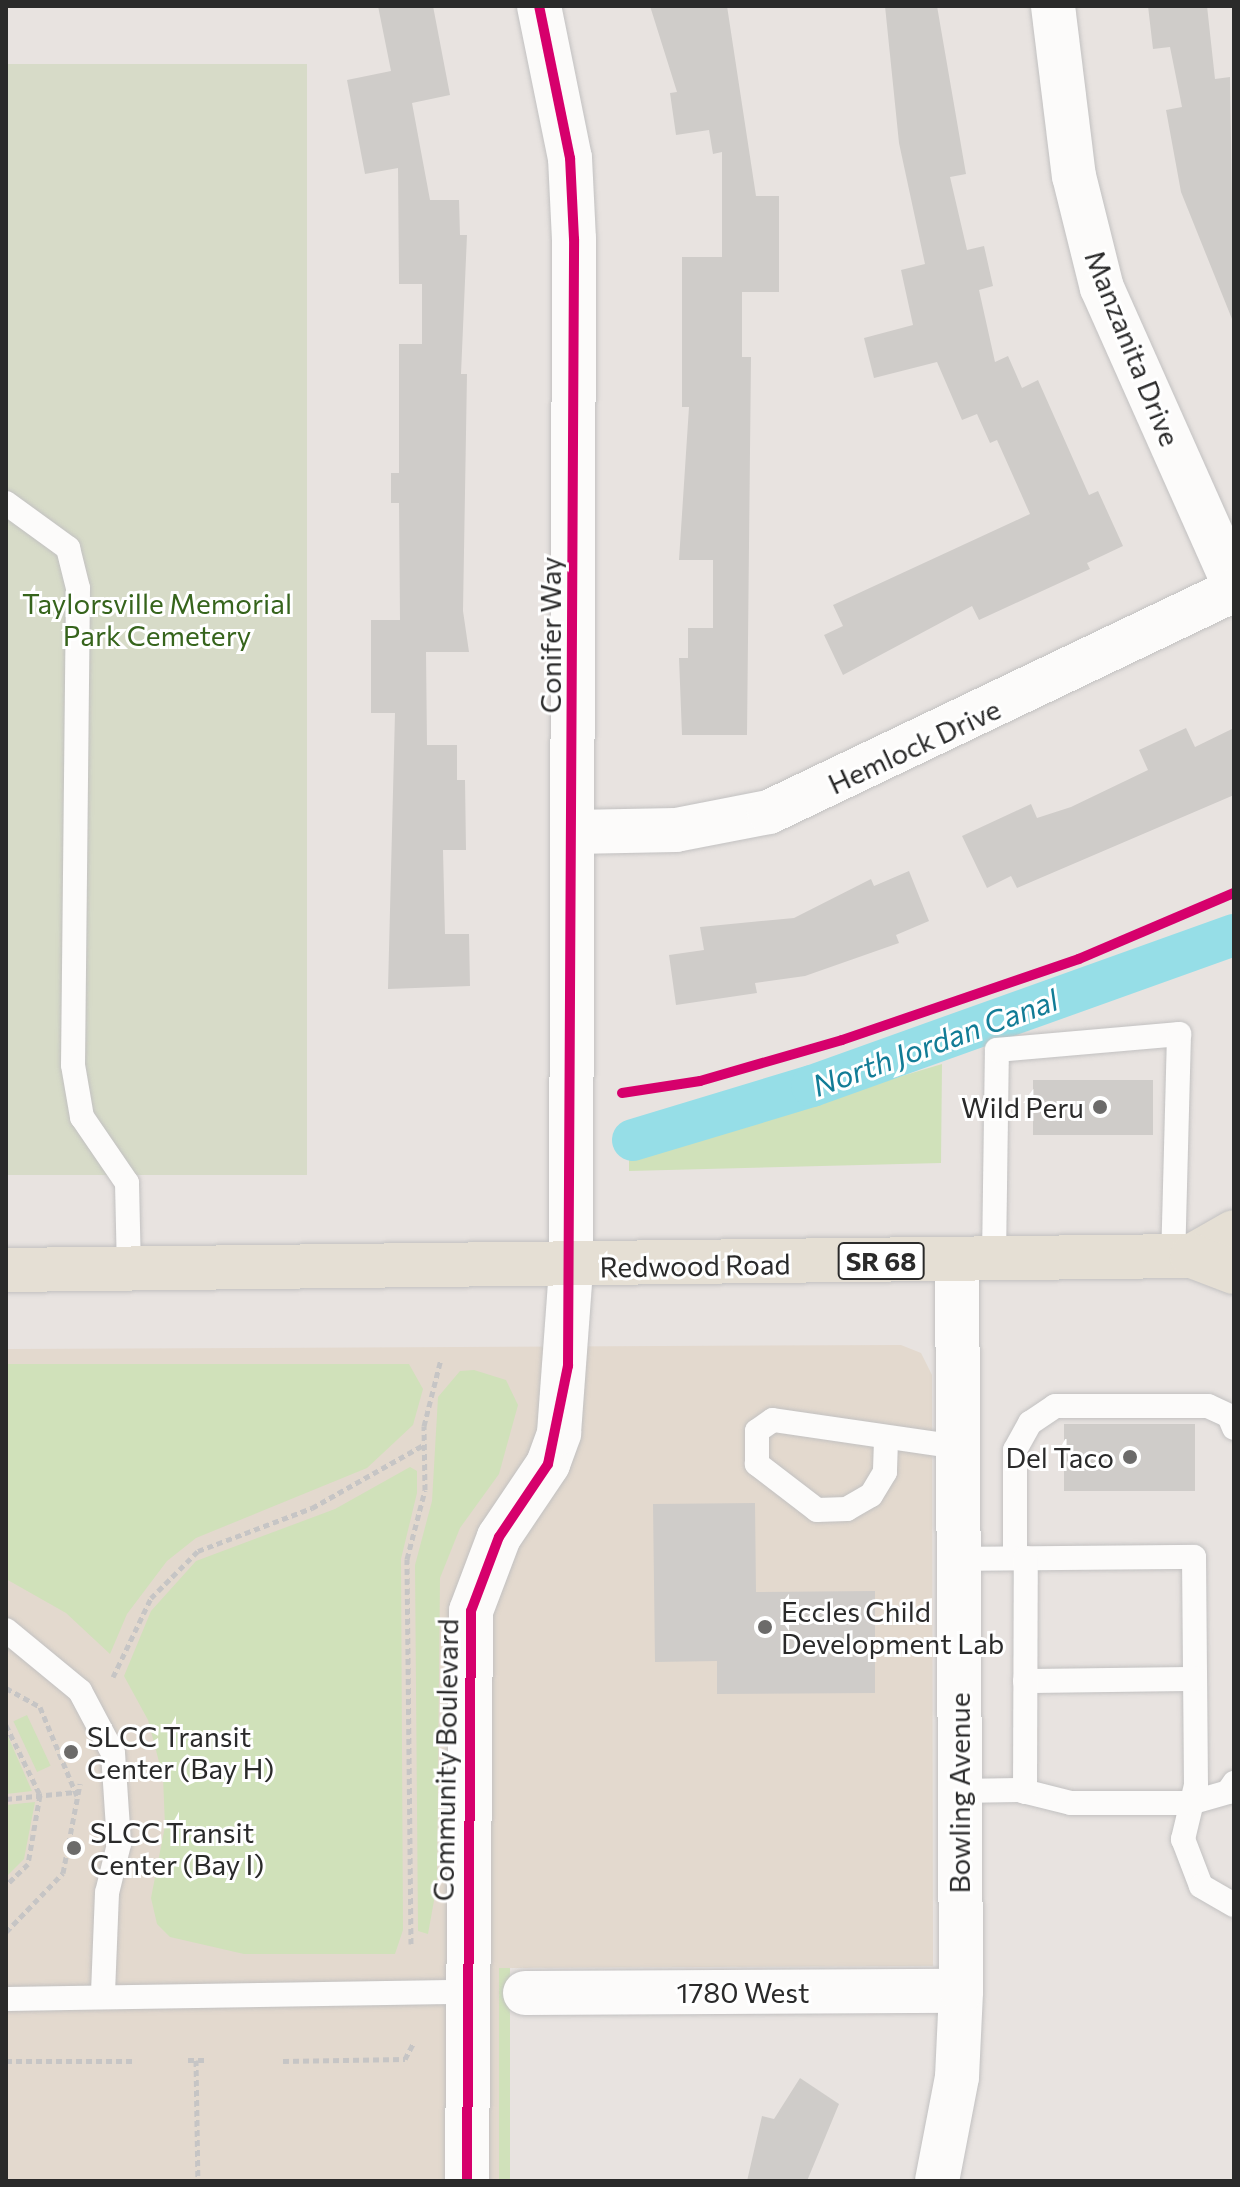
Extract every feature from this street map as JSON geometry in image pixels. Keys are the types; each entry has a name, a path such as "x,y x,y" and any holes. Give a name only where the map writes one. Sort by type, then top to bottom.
{"main road":[{"name":"Redwood Road","path":"1182,1256 1234,1232"},
{"name":"Redwood Road","path":"6,1270 571,1268 1182,1256 1234,1272"}],"street":[{"name":"Conifer Way","path":"539,6 570,158 574,239 571,1268"},
{"name":"Manzanita Drive","path":"1053,6 1074,176 1102,288 1234,588"},
{"name":"Hemlock Drive","path":"574,832 676,830 769,812 1234,588"},
{"name":"Bowling Avenue","path":"937,2181 957,2077 961,1991 957,1447 976,1259"},
{"name":"Community Boulevard","path":"467,2181 471,1611 499,1537 548,1464 559,1433 571,1268"},
{"name":"1780 West","path":"525,1993 961,1991"}],"lane":[{"path":"6,503 68,548 78,588 73,1065 82,1117 127,1183 129,1269"},
{"path":"976,1259 997,1050 1179,1034 1182,1256"},
{"path":"1025,1792 1025,1681 1015,1450 1030,1423 1055,1406 1208,1406 1229,1416 1234,1428"},
{"path":"886,1441 885,1472 871,1495 847,1509 817,1510 757,1464 757,1431 773,1420 886,1441 957,1447"},
{"path":"958,1559 1194,1557 1195,1679 1190,1803 1183,1839 1188,1863 1213,1897 1234,1905"},
{"path":"6,1630 80,1691 113,1753 119,1844 107,1893 103,1994"},
{"path":"1025,1681 1195,1679"},
{"path":"958,1791 1025,1792 1071,1803 1190,1803 1228,1792 1234,1783"},
{"path":"6,1999 103,1994 466,1992"}],"path":[{"path":"411,1944 407,1559 425,1490 425,1444 441,1359"},
{"path":"113,1677 151,1598 198,1551 312,1508 425,1444"},
{"path":"6,1688 40,1707 76,1795"},
{"path":"6,1725 40,1795 28,1864 6,1885"},
{"path":"6,1932 63,1873 83,1772"},
{"path":"6,1799 76,1795"},
{"path":"283,2061 405,2059 413,2044"},
{"path":"188,2060 206,2060"},
{"path":"196,2060 198,2181"},
{"path":"6,2061 135,2061"}],"shaded area":[{"path":"901,1345 921,1353 932,1375 933,1966 510,1968 510,2181 6,2181 6,1349"}],"green space":[{"name":"Taylorsville Memorial Park Cemetery","path":"6,64 307,64 307,1175 6,1175"},
{"path":"942,1064 941,1163 629,1171 629,1158"},
{"path":"6,1364 409,1364 423,1389 413,1425 367,1468 196,1538 167,1561 127,1614 110,1654 66,1613 6,1579"},
{"path":"474,1370 506,1380 518,1405 499,1474 460,1528 440,1578 437,1884 428,1934 418,1931 415,1565 432,1501 438,1397 460,1371"},
{"path":"410,1467 417,1471 417,1493 401,1559 403,1930 395,1954 244,1954 170,1937 157,1924 151,1898 165,1826 163,1777 148,1720 124,1676 151,1611 196,1561 335,1509"},
{"path":"27,1715 51,1766 37,1772 13,1721"},
{"path":"6,1732 32,1791 6,1794"},
{"path":"35,1802 24,1859 6,1877 6,1805"},
{"path":"499,1968 510,1968 510,2181 499,2181"}],"building":[{"path":"378,6 433,6 450,95 412,103 430,200 459,200 460,235 467,235 461,374 467,374 463,611 469,652 426,652 427,745 457,745 457,780 465,780 466,850 443,850 445,934 469,934 470,986 388,989 395,713 371,713 371,620 400,620 399,503 391,503 391,473 399,473 399,344 422,344 422,284 399,284 398,168 365,174 347,80 391,71"},
{"path":"650,6 727,6 756,196 779,196 779,292 742,292 742,357 751,357 747,735 682,735 679,658 688,658 688,628 713,628 713,560 679,560 689,407 682,407 682,257 722,257 722,152 713,154 709,130 676,135 670,93 677,92"},
{"path":"885,6 937,6 966,174 950,177 967,250 984,246 993,286 979,290 995,362 1008,356 1022,388 1038,380 1089,495 1098,491 1123,546 1087,563 1090,569 979,620 972,606 843,675 824,635 843,626 833,605 1030,514 997,440 990,443 977,414 962,420 937,362 874,378 864,338 913,325 901,270 925,264 899,143"},
{"path":"1148,6 1207,6 1215,79 1230,77 1234,324 1181,192 1166,110 1182,107 1170,47 1153,49"},
{"path":"1186,728 1195,747 1234,728 1234,795 1017,888 1011,876 987,888 962,836 1031,804 1037,818 1071,807 1148,770 1139,750"},
{"path":"909,871 929,921 896,935 899,943 805,976 755,983 757,993 676,1005 669,955 704,950 700,927 794,918 871,879 874,886"},
{"path":"1033,1080 1153,1080 1153,1135 1033,1135"},
{"name":"Del Taco","path":"1064,1424 1195,1424 1195,1491 1064,1491"},
{"name":"Eccles Child Development Lab","path":"755,1503 756,1592 875,1591 875,1693 717,1694 717,1661 655,1662 653,1504"},
{"path":"800,2078 839,2104 807,2181 747,2181 762,2116 774,2119"}],"waterway":[{"name":"North Jordan Canal","path":"633,1140 812,1086 1234,935"}],"cycle path":[{"path":"467,2181 471,1611 499,1537 548,1464 568,1366 574,239 570,158 539,6"},
{"path":"622,1093 700,1081 842,1040 1079,959 1234,893"}],"place":[{"name":"Wild Peru","path":"1100,1107"},
{"name":"Del Taco","path":"1130,1457"},
{"name":"Eccles Child Development Lab","path":"765,1627"},
{"name":"SLCC Transit Center (Bay H)","path":"71,1752"},
{"name":"SLCC Transit Center (Bay I)","path":"74,1848"}]}
